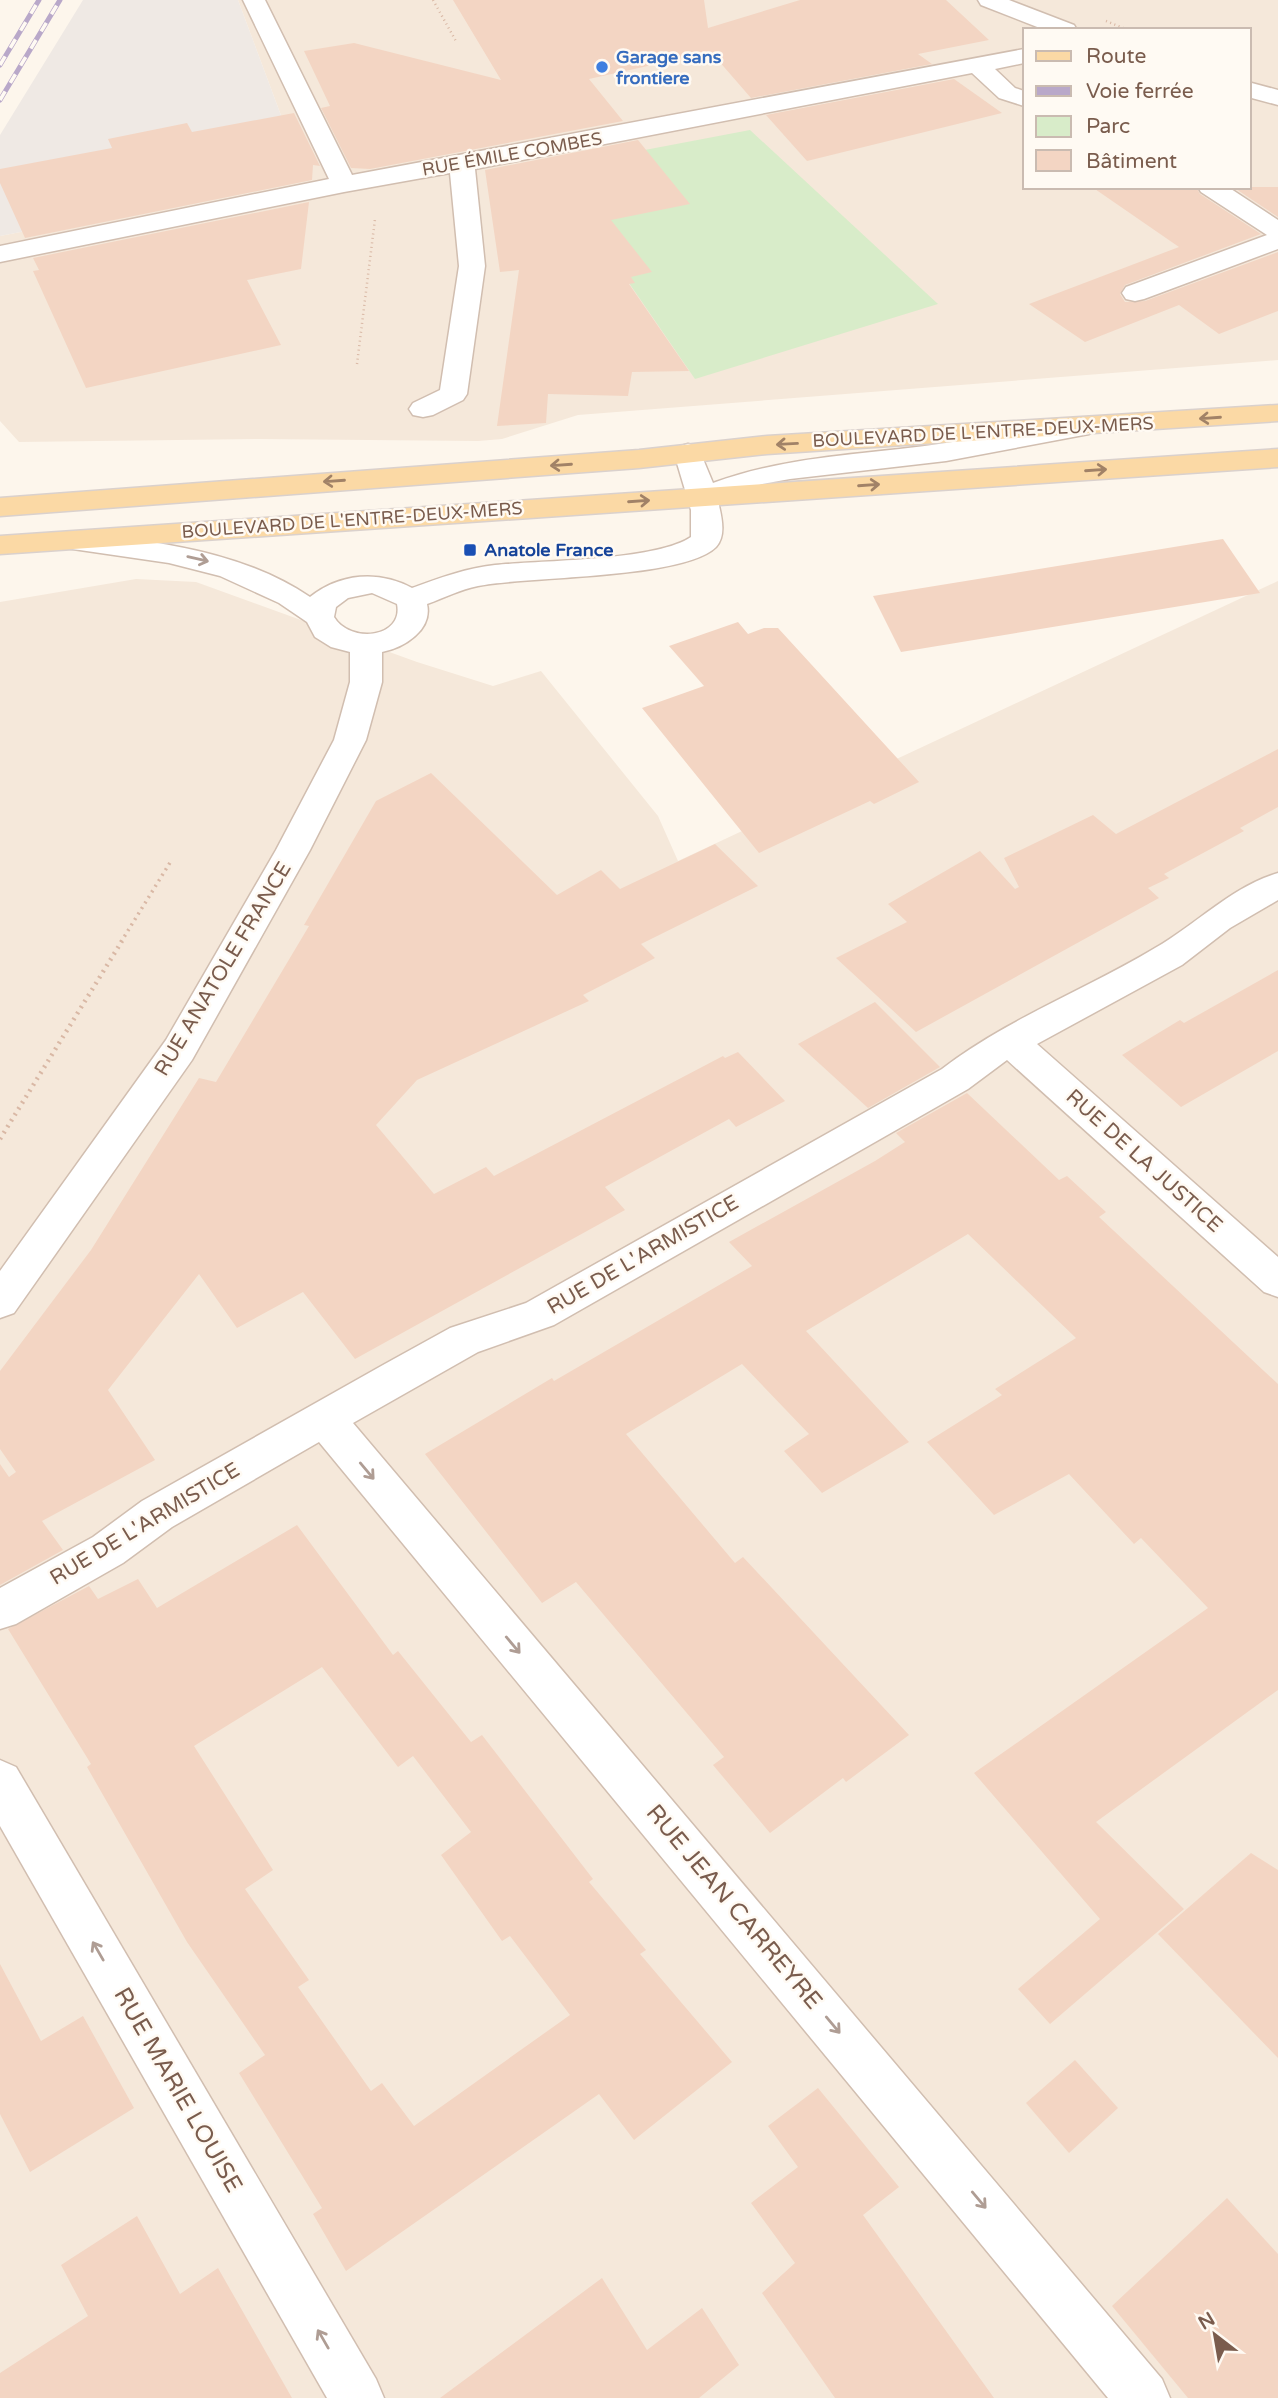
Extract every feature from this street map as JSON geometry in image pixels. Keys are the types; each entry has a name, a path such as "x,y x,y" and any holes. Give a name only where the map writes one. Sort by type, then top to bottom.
{"main road":[{"name":"BOULEVARD DE L'ENTRE-DEUX-MERS","path":"0,507 767,445 1278,413"},
{"name":"BOULEVARD DE L'ENTRE-DEUX-MERS","path":"0,545 1278,458"},
{"path":"0,493 118,498"}],"street":[{"path":"254,0 344,184"},
{"path":"989,0 1061,28"},
{"name":"RUE ÉMILE COMBES","path":"0,254 344,184 462,164 1023,56"},
{"path":"978,66 1007,93 1023,99"},
{"path":"1250,90 1278,98"},
{"path":"423,409 453,394 472,266 462,164"},
{"path":"1212,189 1278,231"},
{"path":"1135,293 1278,240"},
{"path":"704,496 755,477 790,470 946,452 1092,425"},
{"path":"410,599 414,615 403,632 393,638 366,644 337,639 320,625 320,606 329,597 356,586 388,587 410,599 475,577 652,560 695,550 704,543 708,534 704,496 688,453"},
{"path":"57,540 143,548 205,559 266,584 300,602 318,616"},
{"name":"RUE ANATOLE FRANCE","path":"0,1302 179,1050 293,850 350,740 366,682 366,644"},
{"name":"RUE DE L'ARMISTICE","path":"0,1611 107,1550 157,1514 464,1340 540,1314 955,1079 986,1054 1170,956 1218,919 1278,885"},
{"name":"RUE DE LA JUSTICE","path":"1010,1041 1278,1281"},
{"name":"RUE JEAN CARREYRE","path":"324,1418 1143,2398"},
{"name":"RUE MARIE LOUISE","path":"0,1782 357,2398"}],"path":[{"path":"433,0 457,43"},
{"path":"357,364 381,177"},
{"path":"0,1139 171,862"}],"shaded area":[{"path":"83,0 238,0 304,177 0,236 0,135"},
{"path":"238,0 1278,0 1278,360 578,415 502,439 478,441 259,439 19,442 0,421 0,236 304,177"},
{"path":"136,579 196,582 417,662 493,686 541,671 658,816 678,861 1278,581 1278,2398 0,2398 0,602"}],"green space":[{"path":"750,130 938,304 695,379 550,168"}],"building":[{"path":"453,0 704,0 708,28 800,0 946,0 989,40 918,54 932,64 751,98 711,52 589,79 623,121 370,169 351,168 321,108 330,106 304,51 354,43 501,80"},
{"path":"954,79 1002,113 807,161 766,115"},
{"path":"294,113 320,166 313,165 312,180 25,238 0,183 0,169 112,148 108,139 187,123 192,132"},
{"path":"638,140 690,204 611,220 652,272 631,277 635,283 629,284 689,371 632,372 628,396 548,394 546,423 497,426 519,270 500,272 485,170"},
{"path":"1278,187 1278,217 1236,189"},
{"path":"1095,189 1197,189 1200,194 1261,234 1125,285 1120,294 1125,302 1145,301 1278,252 1278,311 1219,334 1179,305 1085,342 1029,304 1179,247"},
{"path":"309,202 301,269 247,280 281,345 86,388 33,271 39,270 33,258"},
{"path":"1223,539 1260,593 901,652 873,596"},
{"path":"738,622 748,634 764,628 778,628 919,782 874,804 870,801 759,853 642,708 704,686 669,646"},
{"path":"1278,749 1278,807 1240,828 1244,831 1164,874 1169,878 1148,888 1159,898 916,1032 836,958 907,922 888,904 980,851 1015,889 1019,887 1004,858 1093,815 1116,834"},
{"path":"431,773 557,895 601,870 620,889 715,844 758,886 641,944 655,958 583,995 589,1001 417,1080 376,1125 434,1194 486,1167 494,1176 723,1056 725,1058 738,1052 785,1101 736,1127 729,1119 605,1187 625,1210 355,1359 303,1292 237,1328 199,1274 108,1390 155,1460 42,1521 63,1550 0,1585 0,1464 9,1477 16,1472 0,1449 0,1371 91,1250 199,1078 216,1082 309,926 304,925 376,801"},
{"path":"1278,970 1278,1051 1181,1107 1122,1055 1180,1020 1184,1023"},
{"path":"875,1002 940,1067 868,1108 798,1044"},
{"path":"967,1093 1059,1180 1067,1176 1106,1212 1099,1217 1278,1384 1278,1690 1096,1822 1184,1909 1050,2024 1018,1989 1100,1919 974,1773 1208,1608 1141,1538 1134,1544 1069,1474 994,1515 927,1442 1002,1395 995,1389 1076,1338 968,1234 806,1331 909,1442 822,1493 784,1451 809,1434 742,1364 626,1434 735,1563 743,1557 909,1735 846,1782 843,1778 770,1833 713,1765 724,1757 576,1582 542,1603 425,1454 552,1378 554,1381 752,1266 729,1242 875,1161 905,1142 896,1133"},
{"path":"297,1525 393,1655 398,1651 471,1742 482,1735 593,1879 589,1882 646,1950 640,1954 732,2062 634,2140 599,2094 346,2271 313,2214 322,2208 239,2073 265,2055 187,1942 87,1767 91,1764 8,1629 89,1586 98,1599 138,1579 157,1608","holes":["322,1667 398,1767 413,1756 471,1832 441,1855 502,1941 510,1936 570,2015 414,2126 382,2083 371,2091 298,1987 309,1980 245,1889 273,1870 194,1746"]},
{"path":"1251,1853 1278,1870 1278,2058 1158,1934"},
{"path":"0,1964 41,2041 83,2016 134,2108 30,2172 0,2114"},
{"path":"1075,2060 1118,2108 1069,2153 1026,2103"},
{"path":"818,2088 899,2187 863,2215 994,2398 835,2398 762,2293 795,2263 751,2203 798,2167 768,2126"},
{"path":"1227,2198 1278,2254 1278,2398 1188,2398 1112,2306"},
{"path":"137,2216 180,2294 218,2268 292,2398 0,2398 0,2373 88,2316 61,2265"},
{"path":"602,2278 647,2350 702,2308 739,2365 699,2398 440,2398"}],"railway":[{"path":"0,65 39,0"},
{"path":"0,100 60,0"}],"place":[{"name":"Garage sans frontiere","path":"602,67"},
{"name":"Anatole France","path":"470,550"}]}
